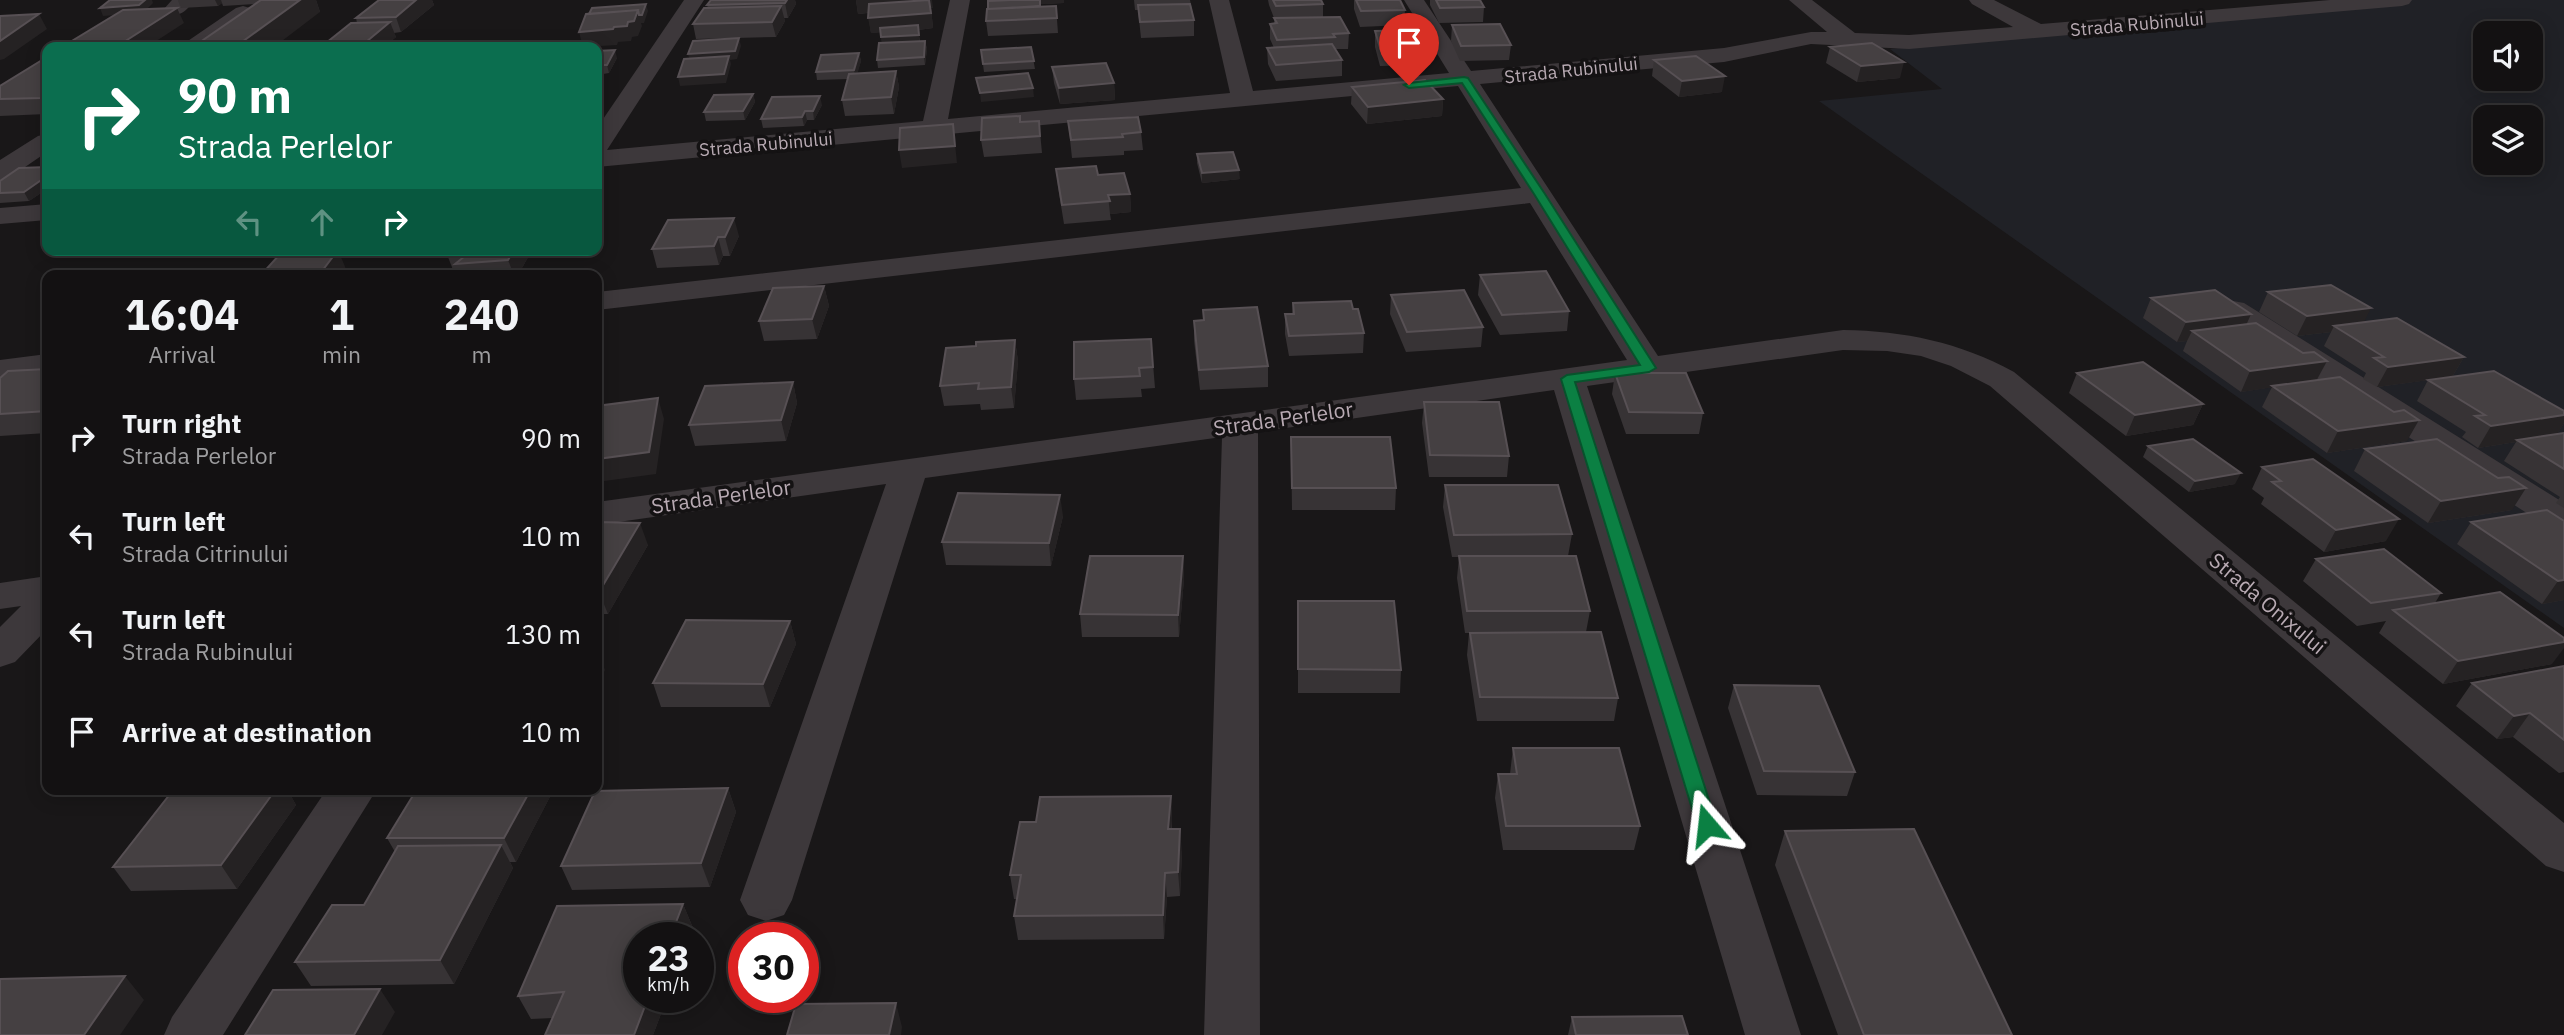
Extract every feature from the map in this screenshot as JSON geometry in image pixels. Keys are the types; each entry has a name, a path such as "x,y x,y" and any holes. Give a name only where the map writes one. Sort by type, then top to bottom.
{"street":[{"path":"602,138 694,0"},
{"path":"934,128 960,0"},
{"path":"1219,0 1243,100"},
{"path":"1414,0 1649,368"},
{"path":"1799,0 1849,39"},
{"name":"Strada Rubinului","path":"1979,0 2039,32"},
{"name":"Strada Rubinului","path":"602,159 1724,55 1811,38 1891,43 2402,0"},
{"path":"2097,5 2140,23"},
{"path":"198,42 243,12"},
{"path":"0,172 42,144"},
{"path":"602,300 1540,194"},
{"path":"0,216 42,212"},
{"path":"2233,310 2564,520"},
{"name":"Strada Perlelor","path":"602,512 1843,340 1883,340 1926,346 1968,359"},
{"name":"Strada Onixului","path":"1968,359 2003,379 2564,852"},
{"path":"0,370 42,365"},
{"path":"1567,379 1773,1035"},
{"path":"1232,1035 1240,423"},
{"path":"766,900 911,469"},
{"path":"0,596 42,590"},
{"path":"0,652 42,610"},
{"path":"192,1035 350,795"}],"shaded area":[{"path":"2398,0 2564,0 2564,628 1819,101 1942,89 1890,49"}],"building":[{"path":"110,0 145,0 139,5 100,8"},
{"path":"261,0 300,0 242,42 200,42"},
{"path":"379,0 416,0 396,17 356,18"},
{"path":"711,0 787,0 785,3 707,5"},
{"path":"929,0 931,13 868,18 869,4"},
{"path":"1040,0 1040,6 988,9 988,1"},
{"path":"1273,0 1321,0 1323,4 1276,6"},
{"path":"1356,0 1400,0 1405,10 1361,11"},
{"path":"1436,0 1480,0 1484,7 1440,8"},
{"path":"646,4 642,15 639,15 638,10 589,14 592,8"},
{"path":"1190,4 1194,20 1140,22 1138,5"},
{"path":"781,6 772,22 693,24 704,8"},
{"path":"1056,6 1057,18 986,21 987,9"},
{"path":"177,8 124,42 70,42 123,10"},
{"path":"638,10 634,21 628,22 627,26 579,32 586,14"},
{"path":"39,14 0,41 0,16"},
{"path":"1340,17 1349,33 1333,34 1335,37 1277,40 1270,24 1277,23 1274,18"},
{"path":"390,22 366,42 327,42 351,23"},
{"path":"1500,24 1511,45 1461,46 1452,25"},
{"path":"918,25 919,35 881,37 880,28"},
{"path":"1420,30 1428,50 1381,51 1375,31"},
{"path":"739,38 735,51 688,54 693,41"},
{"path":"925,41 924,57 877,60 879,43"},
{"path":"1872,43 1904,62 1861,66 1830,47"},
{"path":"1332,44 1342,60 1276,65 1267,48"},
{"path":"1031,47 1034,61 983,64 981,50"},
{"path":"615,50 607,65 602,65 602,51"},
{"path":"859,53 854,70 816,72 821,55"},
{"path":"729,56 724,74 678,77 684,59"},
{"path":"1696,56 1725,76 1682,81 1654,60"},
{"path":"42,60 42,98 0,99 0,86"},
{"path":"1106,63 1114,83 1059,88 1052,67"},
{"path":"896,71 891,97 842,100 849,74"},
{"path":"1028,73 1033,88 980,93 976,78"},
{"path":"1425,80 1443,99 1368,107 1352,87"},
{"path":"753,94 743,111 704,112 714,95"},
{"path":"820,96 813,111 805,111 802,117 761,119 772,97"},
{"path":"1020,116 1020,122 1039,121 1040,136 981,140 982,118"},
{"path":"1138,117 1141,132 1122,134 1123,137 1071,140 1068,121"},
{"path":"953,124 955,146 899,150 900,128"},
{"path":"1233,152 1239,170 1202,173 1197,154"},
{"path":"1096,166 1098,175 1124,173 1130,194 1108,195 1110,201 1062,205 1056,169"},
{"path":"42,167 42,179 24,192 0,193 0,181 19,168"},
{"path":"734,218 725,237 718,237 714,246 652,249 668,220"},
{"path":"278,256 333,256 323,270 266,270"},
{"path":"465,256 510,256 508,260 455,264"},
{"path":"1546,271 1569,311 1502,315 1480,275"},
{"path":"2331,285 2371,308 2307,316 2268,292"},
{"path":"824,286 812,319 759,321 773,288"},
{"path":"1464,290 1483,327 1407,332 1391,295"},
{"path":"2215,290 2251,314 2186,322 2151,298"},
{"path":"1351,301 1353,309 1358,309 1364,333 1289,336 1285,314 1294,314 1293,303"},
{"path":"1257,307 1268,366 1199,370 1194,321 1204,320 1203,310"},
{"path":"2397,318 2464,357 2388,367 2374,358 2384,357 2334,326"},
{"path":"2256,323 2303,353 2314,352 2327,361 2250,371 2192,331"},
{"path":"1151,339 1153,367 1139,368 1140,376 1074,379 1074,342"},
{"path":"1015,340 1011,387 978,389 979,383 940,386 946,348 976,346 976,342"},
{"path":"2143,362 2203,404 2135,415 2077,373"},
{"path":"42,369 42,411 0,414 0,378 8,371"},
{"path":"2494,371 2564,411 2564,415 2491,426 2475,416 2485,415 2428,380"},
{"path":"1615,373 1686,373 1703,413 1629,412"},
{"path":"2340,377 2394,412 2404,410 2419,420 2338,431 2272,386"},
{"path":"793,382 781,420 689,425 705,386"},
{"path":"658,398 649,452 602,458 602,405"},
{"path":"1424,402 1499,402 1509,456 1430,455"},
{"path":"2564,433 2564,469 2517,440"},
{"path":"1291,437 1390,437 1396,488 1292,488"},
{"path":"2193,439 2241,473 2195,481 2148,446"},
{"path":"2437,439 2498,478 2509,477 2526,488 2441,501 2365,449"},
{"path":"2313,459 2399,519 2336,530 2272,482 2281,481 2262,467"},
{"path":"1445,485 1558,485 1572,534 1454,535"},
{"path":"958,493 1060,495 1049,543 942,542"},
{"path":"2547,510 2564,521 2564,580 2558,581 2471,522"},
{"path":"602,522 640,523 602,587"},
{"path":"2384,549 2441,593 2371,603 2316,559"},
{"path":"1090,556 1183,556 1178,615 1080,614"},
{"path":"1459,556 1576,556 1590,611 1467,611"},
{"path":"2500,592 2564,638 2564,642 2458,661 2393,610"},
{"path":"1298,601 1394,601 1401,670 1298,669"},
{"path":"686,620 790,621 763,684 653,683"},
{"path":"1601,632 1618,698 1480,697 1470,633"},
{"path":"2564,666 2564,740 2530,713 2514,716 2472,683"},
{"path":"1734,685 1819,686 1855,772 1764,771"},
{"path":"1513,748 1619,748 1640,826 1506,826 1498,774 1517,774"},
{"path":"728,788 701,863 561,866 593,795 602,795 602,791"},
{"path":"169,795 272,795 221,865 113,867"},
{"path":"413,795 528,795 504,838 387,838"},
{"path":"1171,796 1168,829 1180,829 1178,872 1165,873 1163,915 1014,916 1021,875 1010,875 1020,822 1036,822 1040,797"},
{"path":"1914,829 2012,1035 1864,1035 1785,831"},
{"path":"501,845 440,960 295,962 332,905 364,905 398,846"},
{"path":"683,904 676,922 623,922 623,1013 642,1013 634,1035 545,1035 564,992 518,996 557,906"},
{"path":"125,976 84,1035 0,1035 0,979"},
{"path":"380,989 354,1035 245,1035 273,990"},
{"path":"896,1003 889,1035 787,1035 793,1013 819,1013 819,1004"},
{"path":"1682,1016 1688,1035 1576,1035 1572,1017"}],"route":[{"path":"1409,85 1464,80 1540,194 1649,368 1567,379 1707,825"}]}
